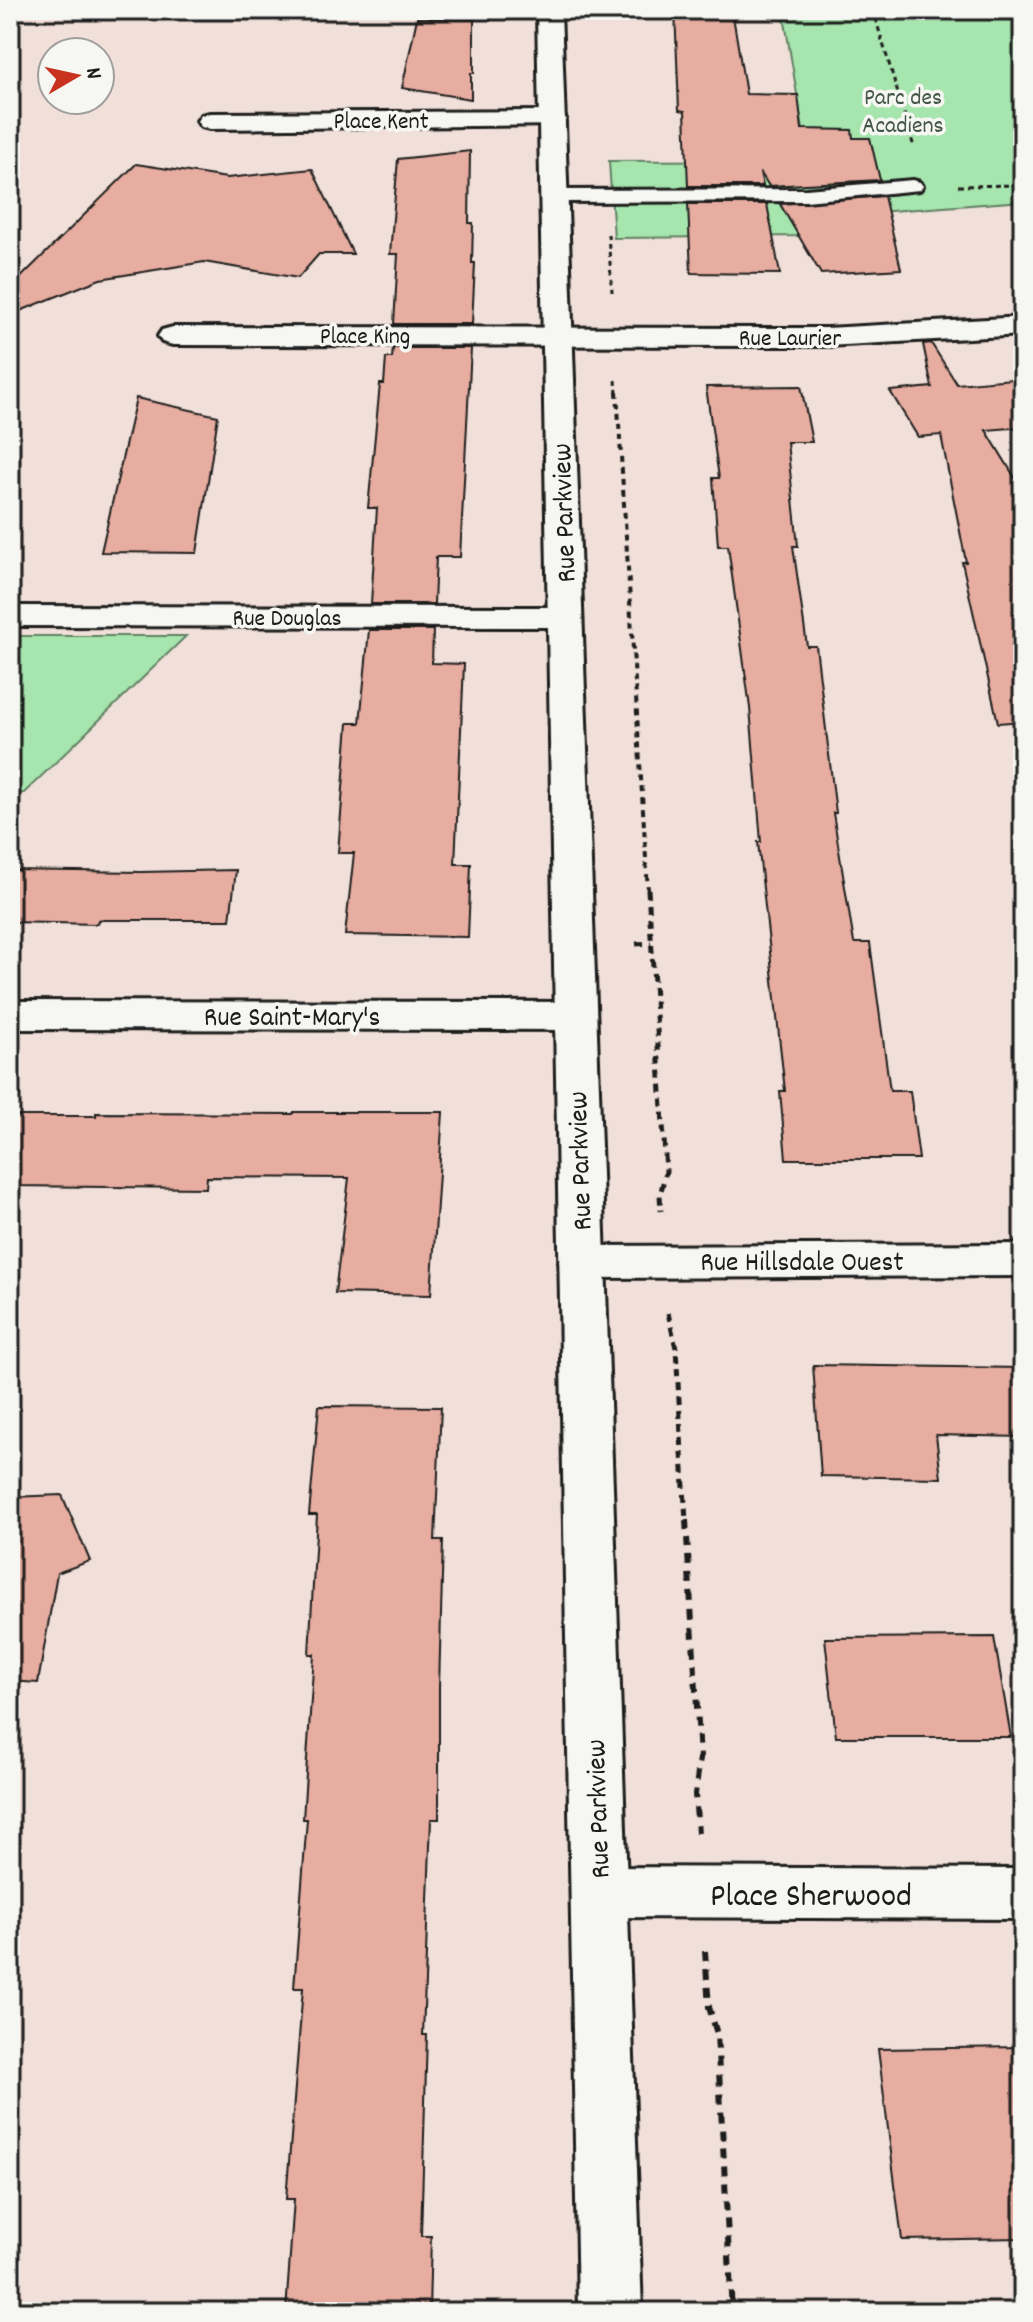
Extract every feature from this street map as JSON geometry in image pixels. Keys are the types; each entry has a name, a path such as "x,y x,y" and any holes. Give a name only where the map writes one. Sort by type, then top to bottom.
{"street":[{"name":"Rue Parkview","path":"549,10 610,2312"},
{"name":"Place Kent","path":"210,121 553,119"},
{"name":"Rue Laurier","path":"558,336 1018,335"},
{"name":"Place King","path":"173,336 558,336"},
{"name":"Rue Douglas","path":"10,616 565,617"},
{"name":"Rue Saint-Mary's","path":"10,1015 574,1016"},
{"name":"Rue Hillsdale Ouest","path":"582,1262 1023,1260"},
{"name":"Place Sherwood","path":"599,1892 1023,1894"}],"lane":[{"path":"554,196 806,195 913,186"}],"path":[{"path":"873,10 915,150"},
{"path":"913,186 1023,185"},
{"path":"608,238 612,295"},
{"path":"611,369 617,382 666,1171 660,1195"},
{"path":"619,616 631,616"},
{"path":"636,944 651,943"},
{"path":"670,1329 676,1348 700,1758 695,1794"},
{"path":"709,2007 717,2034 732,2312"}],"green space":[{"name":"Parc des Acadiens","path":"783,10 1023,10 1023,201 811,217 813,236 614,238 609,161 808,160"},
{"path":"10,636 186,636 24,793 10,794"}],"building":[{"path":"675,10 732,10 746,94 798,95 802,129 852,130 853,138 870,138 880,180 769,186 760,172 763,186 688,186 685,111 679,110"},
{"path":"417,18 474,19 471,99 402,88"},
{"path":"470,151 469,223 473,223 472,263 475,263 472,324 394,324 398,254 390,254 398,159"},
{"path":"136,164 227,178 312,169 353,254 319,254 298,278 204,262 100,279 10,315 10,288"},
{"path":"884,196 901,269 821,274 780,204"},
{"path":"688,204 767,204 780,274 691,273"},
{"path":"931,343 957,384 1023,378 1023,427 986,430 1017,481 1023,505 1023,721 998,723 962,562 966,562 941,435 918,437 890,391 932,387 923,344"},
{"path":"393,348 471,348 460,557 436,557 434,604 371,604 377,508 368,508 380,384 384,384 386,358 392,358"},
{"path":"801,386 812,442 787,442 798,546 793,546 807,646 816,646 836,813 833,813 854,943 870,943 890,1091 910,1091 919,1159 786,1159 780,1091 785,1091 758,842 761,842 750,708 728,546 718,546 713,478 719,478 706,387"},
{"path":"136,398 218,416 197,553 101,552"},
{"path":"369,630 433,630 432,663 464,664 455,864 471,864 468,937 345,935 354,853 338,853 348,723 360,723"},
{"path":"10,870 236,870 230,920 98,920 97,924 10,922"},
{"path":"443,1112 431,1295 335,1293 349,1178 207,1177 206,1188 10,1186 10,1116"},
{"path":"813,1365 1023,1368 1023,1437 936,1435 941,1478 821,1476"},
{"path":"319,1406 441,1407 435,1540 443,1540 439,1819 431,1819 423,2035 427,2035 421,2236 431,2236 429,2312 286,2312 294,2199 286,2199 303,1988 294,1988 307,1819 303,1819 314,1654 309,1654 317,1515 309,1515"},
{"path":"62,1495 90,1561 57,1573 38,1683 10,1681 10,1497"},
{"path":"994,1637 1011,1737 836,1737 825,1638"},
{"path":"1023,2047 1023,2238 902,2240 878,2049"}]}
